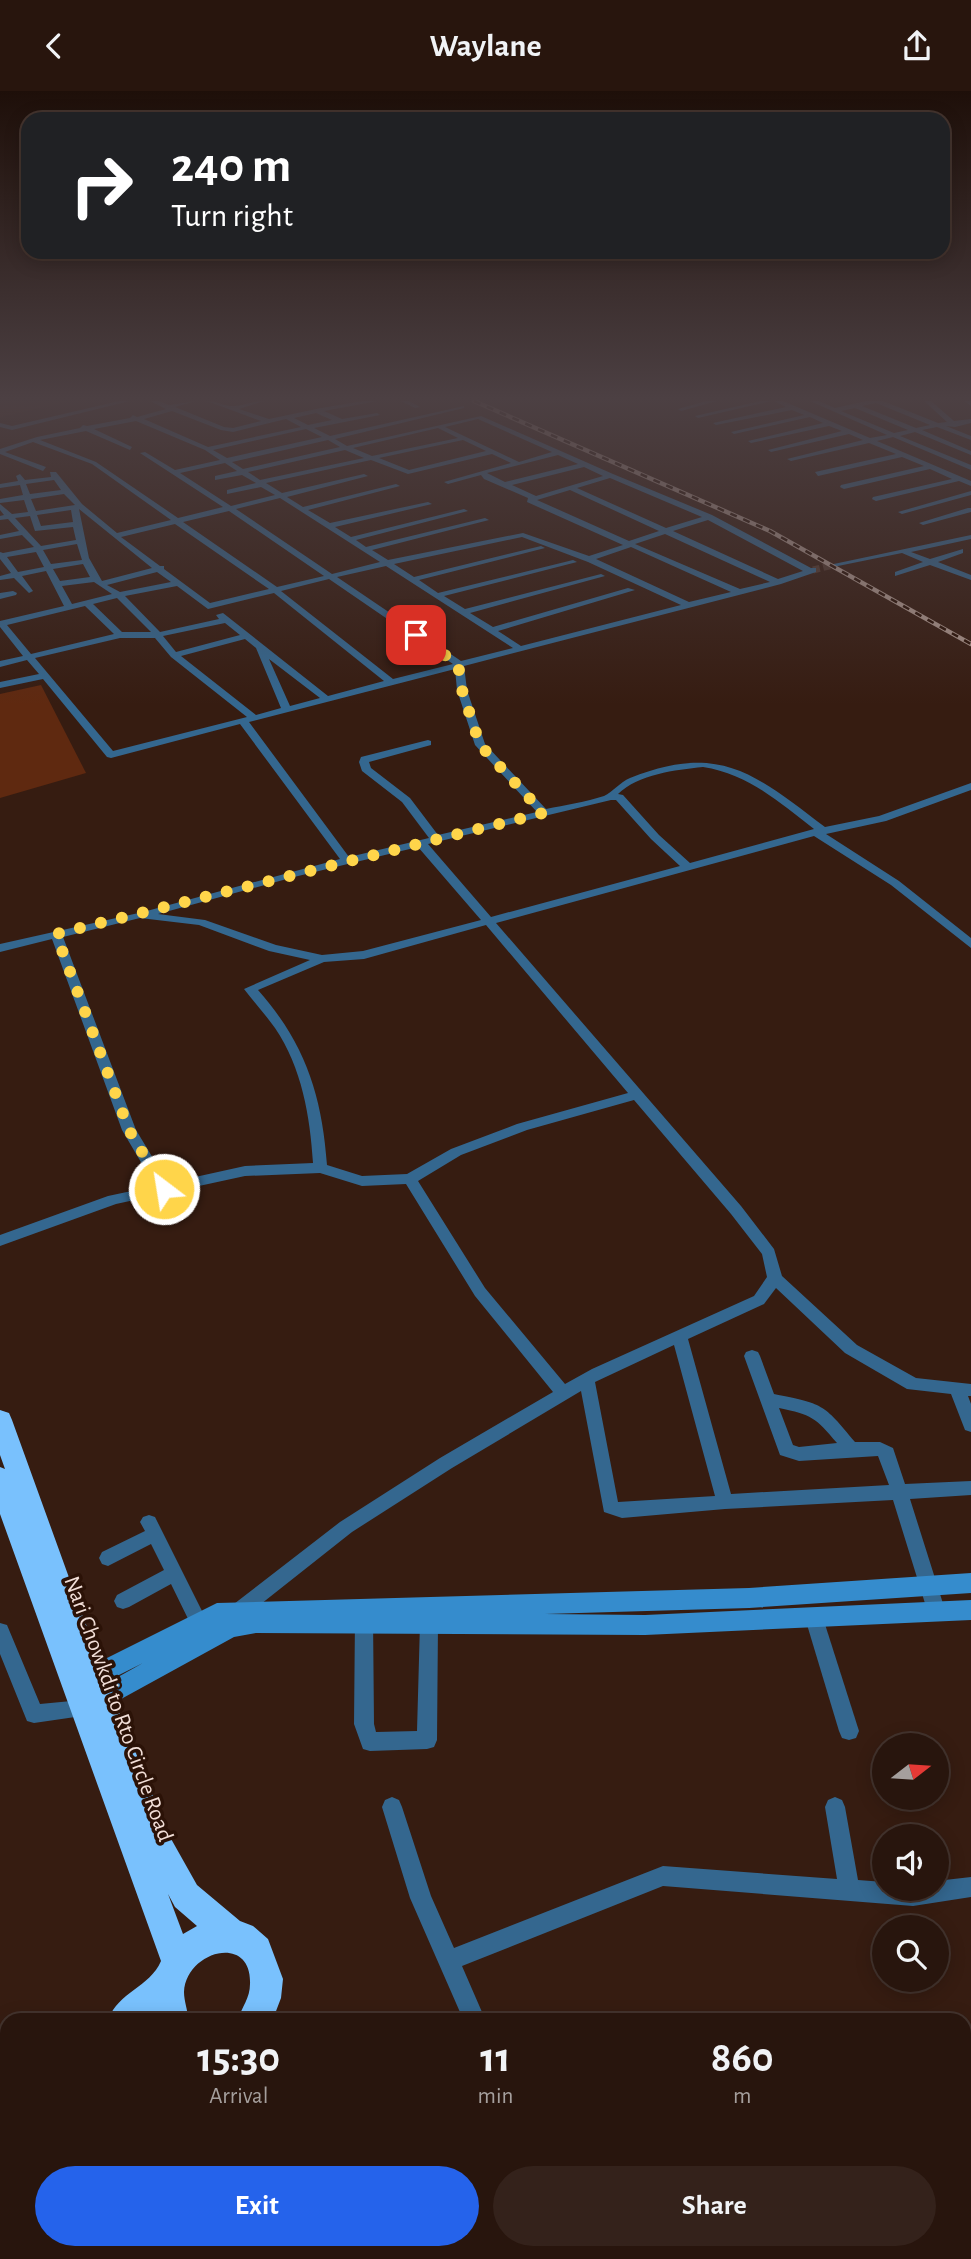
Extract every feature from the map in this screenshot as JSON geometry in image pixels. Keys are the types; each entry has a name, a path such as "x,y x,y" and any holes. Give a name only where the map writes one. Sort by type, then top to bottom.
{"highway":[{"path":"0,1420 17,1522"},
{"name":"Nari Chowkdi to Rto Circle Road","path":"0,1478 80,1697 121,1780 149,1852 172,1974 167,2004 170,2013"},
{"path":"149,1852 187,1896 230,1934 250,1945 264,1964 267,1981 263,2012"},
{"path":"131,2013 172,1974 197,1941 213,1935 230,1934"}],"street":[{"path":"29,502 38,529"},
{"path":"76,502 328,700"},
{"path":"148,502 274,589 393,683"},
{"path":"221,502 458,664 462,690 480,745 543,813"},
{"path":"118,535 257,502"},
{"path":"291,502 520,649"},
{"path":"302,509 330,502"},
{"path":"532,502 739,592"},
{"path":"601,502 778,582"},
{"path":"180,583 0,624 111,755 778,582 811,571 709,517 673,502"},
{"path":"902,512 938,502"},
{"path":"0,504 4,517 39,549 69,607"},
{"path":"329,526 428,504"},
{"path":"4,517 79,506"},
{"path":"79,506 77,524 81,541 99,582 119,595 144,618 174,655 248,719 347,861"},
{"path":"923,523 971,510"},
{"path":"350,539 464,511"},
{"path":"589,559 709,517"},
{"path":"366,549 485,520"},
{"path":"0,537 77,524"},
{"path":"208,605 517,535 528,536 589,559 688,605"},
{"path":"833,565 971,537"},
{"path":"29,591 1,555 81,541"},
{"path":"943,543 964,551"},
{"path":"414,579 541,548"},
{"path":"898,574 964,551"},
{"path":"905,552 971,578"},
{"path":"0,578 88,561"},
{"path":"439,595 573,562"},
{"path":"57,584 99,582 161,568"},
{"path":"465,612 601,576"},
{"path":"493,630 631,590"},
{"path":"0,596 13,593"},
{"path":"87,603 120,635"},
{"path":"0,664 120,635 156,635 226,620"},
{"path":"174,655 246,636"},
{"path":"260,647 287,710"},
{"path":"0,685 44,676"},
{"path":"428,743 365,759 366,769 406,800 429,841 489,921 638,1094 769,1253 775,1278 851,1349 914,1384 964,1389 971,1425"},
{"path":"611,797 616,788 674,765 708,762 745,774 820,832 895,883 971,944"},
{"path":"320,1168 319,1122 304,1071 284,1029 250,989 322,959 364,955 687,866 882,819 971,786"},
{"path":"0,948 611,797 618,797 655,837 687,866"},
{"path":"140,915 201,922 273,948 322,959"},
{"path":"56,934 129,1130 164,1189"},
{"path":"0,1241 113,1200 245,1171 320,1168 362,1181 411,1179 456,1152 522,1127 638,1094"},
{"path":"411,1179 480,1292 564,1394"},
{"path":"0,1631 34,1714 80,1697 234,1620 346,1527 446,1462 587,1380 759,1300 775,1278"},
{"path":"680,1338 725,1502"},
{"path":"752,1356 786,1450 791,1454 851,1449 880,1449 887,1453 937,1613"},
{"path":"587,1380 610,1507 622,1511 725,1502 971,1488"},
{"path":"767,1399 813,1409 825,1417 851,1449"},
{"path":"108,1557 152,1528 199,1623"},
{"path":"123,1601 174,1573"},
{"path":"364,1616 429,1623 592,1614 749,1598 971,1583"},
{"path":"80,1697 217,1613 234,1620 256,1623 364,1616 592,1614 814,1618 971,1610"},
{"path":"364,1616 364,1724 370,1742 427,1740 429,1623"},
{"path":"814,1618 849,1731"},
{"path":"392,1807 421,1898 471,2013"},
{"path":"835,1807 849,1890"},
{"path":"448,1961 663,1876 913,1895 971,1887"}],"shaded area":[{"path":"41,685 86,773 0,798 0,694"}],"tunnel":[{"path":"813,570 833,565"}],"railway":[{"path":"704,502 770,531 971,644"}],"route":[{"path":"164,1189 129,1130 56,934 543,813 480,745 462,690 458,664 416,635"}]}
